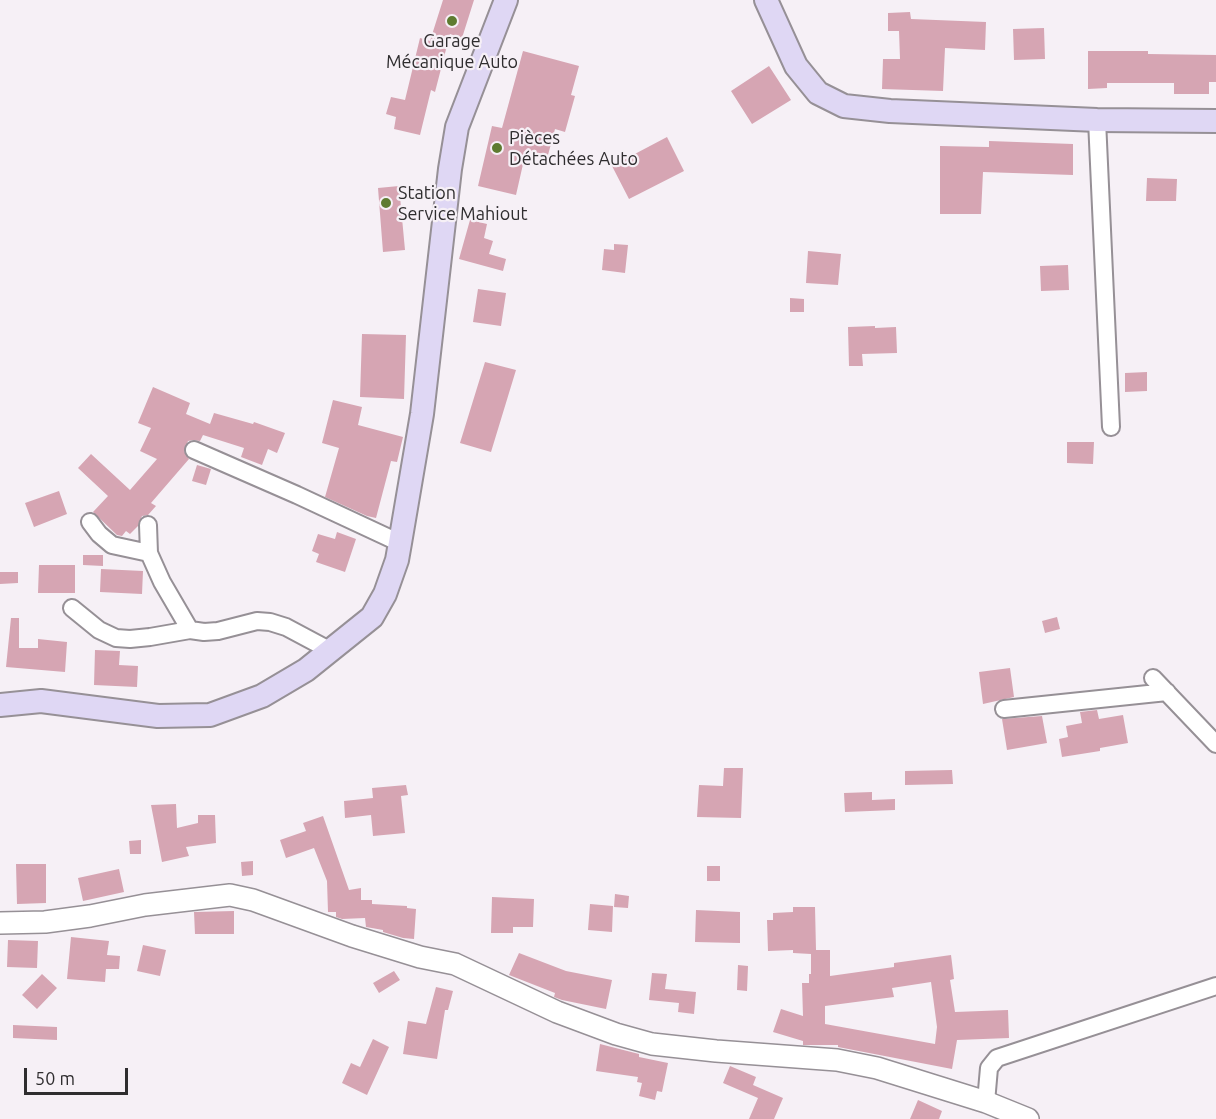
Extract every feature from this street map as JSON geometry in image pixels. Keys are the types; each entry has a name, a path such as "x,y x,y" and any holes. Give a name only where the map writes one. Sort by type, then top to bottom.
{"main road":[{"path":"0,705 41,701 158,716 210,715 262,696 306,670 372,617 385,594 397,560 400,543 422,414 450,169 457,128 506,0"},
{"path":"766,0 796,66 818,93 844,106 890,111 1097,120 1216,121"}],"street":[{"path":"1097,120 1111,427"},
{"path":"194,450 400,543"},
{"path":"90,522 112,545 149,553"},
{"path":"148,525 149,553 162,582 190,630"},
{"path":"72,608 99,630 116,638 150,637 190,630 218,631 257,621 270,622 294,630 331,651"},
{"path":"1153,678 1216,744"},
{"path":"1004,709 1167,692"},
{"path":"0,923 45,922 145,905 230,895 254,900 352,936 420,957 456,964 557,1012 616,1034 652,1044 837,1060 877,1068 986,1102 1028,1119"},
{"path":"986,1102 989,1068 997,1058 1216,986"}],"building":[{"path":"443,0 474,0 462,38 450,34 435,92 431,90 420,135 394,129 396,117 386,114 391,97 405,100 420,38 430,41"},
{"path":"910,12 911,19 986,22 985,50 945,48 943,91 882,89 883,59 900,59 899,31 888,31 888,13"},
{"path":"1044,28 1045,59 1014,60 1013,29"},
{"path":"523,51 579,66 571,95 575,96 565,132 555,129 548,155 526,151 516,195 478,186 492,126 502,128"},
{"path":"1088,51 1148,51 1148,54 1216,55 1216,82 1209,82 1209,94 1174,94 1174,83 1107,83 1107,88 1088,89"},
{"path":"769,66 791,100 752,124 731,91"},
{"path":"667,137 684,171 629,199 612,166"},
{"path":"989,141 1073,144 1073,175 983,172 981,214 940,214 940,146 989,147"},
{"path":"1147,178 1177,179 1176,201 1146,201"},
{"path":"399,186 405,250 383,252 378,188"},
{"path":"470,220 487,224 484,238 493,241 489,254 506,259 503,271 459,259"},
{"path":"614,244 628,245 625,273 602,270 604,249 614,250"},
{"path":"808,251 841,254 838,285 806,283"},
{"path":"1068,265 1069,290 1041,291 1040,266"},
{"path":"478,289 506,293 501,326 473,322"},
{"path":"790,298 804,299 804,312 790,312"},
{"path":"875,326 875,328 896,327 897,353 862,354 863,366 849,366 848,327"},
{"path":"362,334 406,335 404,399 360,397"},
{"path":"485,362 516,370 491,452 460,443"},
{"path":"1147,372 1147,391 1125,392 1125,373"},
{"path":"153,387 190,403 186,414 210,424 214,413 253,424 254,422 285,433 277,453 268,449 262,465 241,457 244,448 203,435 200,441 188,441 184,451 189,459 151,503 156,506 148,515 142,516 138,526 130,534 126,531 122,536 117,535 93,512 108,496 78,468 91,454 130,490 157,459 140,451 151,428 138,423"},
{"path":"333,400 362,407 358,425 403,437 397,462 391,461 376,518 325,497 339,448 322,443"},
{"path":"1067,442 1094,442 1093,464 1067,463"},
{"path":"197,465 211,469 206,485 192,481"},
{"path":"59,491 67,514 34,527 25,503"},
{"path":"337,532 356,539 345,572 316,562 319,554 312,551 318,534 335,539"},
{"path":"83,555 103,555 103,566 83,565"},
{"path":"39,565 75,565 75,593 38,593"},
{"path":"101,569 143,571 142,594 100,592"},
{"path":"0,572 18,572 18,583 0,584"},
{"path":"1057,617 1060,629 1045,633 1042,621"},
{"path":"11,618 19,618 19,648 38,648 38,639 67,642 65,672 6,667"},
{"path":"95,650 120,651 119,665 138,666 137,687 94,685"},
{"path":"1010,668 1014,697 983,704 979,672"},
{"path":"1097,710 1099,719 1123,715 1128,743 1100,748 1100,751 1062,757 1059,739 1068,737 1066,726 1082,723 1080,712"},
{"path":"1042,716 1047,743 1007,750 1002,719"},
{"path":"724,768 743,768 741,818 697,817 699,785 723,786"},
{"path":"952,770 953,784 905,785 905,771"},
{"path":"406,785 408,795 401,796 405,833 373,836 371,815 345,818 344,801 373,798 372,788"},
{"path":"872,792 872,800 895,799 895,810 845,812 844,793"},
{"path":"176,804 177,828 198,823 198,815 215,815 216,843 186,847 189,856 162,862 151,805"},
{"path":"323,816 349,890 361,888 361,900 372,900 372,904 407,906 407,908 416,909 414,939 366,927 365,918 342,919 336,917 336,912 328,912 327,881 314,848 286,858 280,840 306,831 303,823"},
{"path":"141,840 141,854 130,854 129,841"},
{"path":"253,861 253,875 242,876 241,862"},
{"path":"16,864 46,864 46,903 17,904"},
{"path":"707,866 720,866 720,881 707,881"},
{"path":"119,869 124,892 83,901 78,878"},
{"path":"615,894 629,896 628,908 614,907"},
{"path":"492,897 534,899 533,927 513,927 513,933 491,933"},
{"path":"590,904 613,906 612,932 588,930"},
{"path":"793,907 815,907 816,950 830,950 830,976 894,967 894,963 951,955 954,979 950,980 955,1012 1008,1010 1009,1038 957,1040 952,1069 838,1047 838,1045 803,1045 803,1041 773,1032 781,1009 803,1016 802,983 809,983 809,974 811,974 811,954 793,953 793,950 768,951 767,920 773,920 773,913 793,912","holes":["931,982 937,1027 935,1044 825,1024 825,1006 894,997 892,988"]},
{"path":"696,910 740,912 740,943 695,942"},
{"path":"234,911 234,934 195,934 194,912"},
{"path":"71,937 109,941 107,955 120,956 119,969 106,969 105,982 67,979"},
{"path":"8,940 38,941 37,968 7,967"},
{"path":"143,945 166,950 160,976 137,971"},
{"path":"519,953 566,971 612,980 606,1009 562,1000 554,997 555,993 509,975"},
{"path":"738,965 748,966 747,991 737,990"},
{"path":"394,971 400,980 379,993 373,983"},
{"path":"652,973 667,974 665,989 696,992 694,1014 678,1012 679,1003 649,1000"},
{"path":"42,974 57,988 37,1009 22,995"},
{"path":"436,987 453,991 448,1010 445,1010 437,1059 403,1054 408,1021 426,1024"},
{"path":"13,1025 57,1027 57,1040 13,1038"},
{"path":"373,1039 389,1047 367,1095 342,1083 351,1063 360,1067"},
{"path":"600,1044 639,1054 639,1057 668,1063 662,1092 657,1091 655,1100 639,1096 642,1083 637,1082 638,1077 596,1071"},
{"path":"730,1066 756,1077 753,1085 783,1098 774,1119 749,1119 758,1098 723,1083"},
{"path":"918,1100 942,1111 939,1119 910,1119"}],"place":[{"name":"Garage Mécanique Auto","path":"452,21"},
{"name":"Pièces Détachées Auto","path":"497,148"},
{"name":"Station Service Mahiout","path":"386,203"}]}
